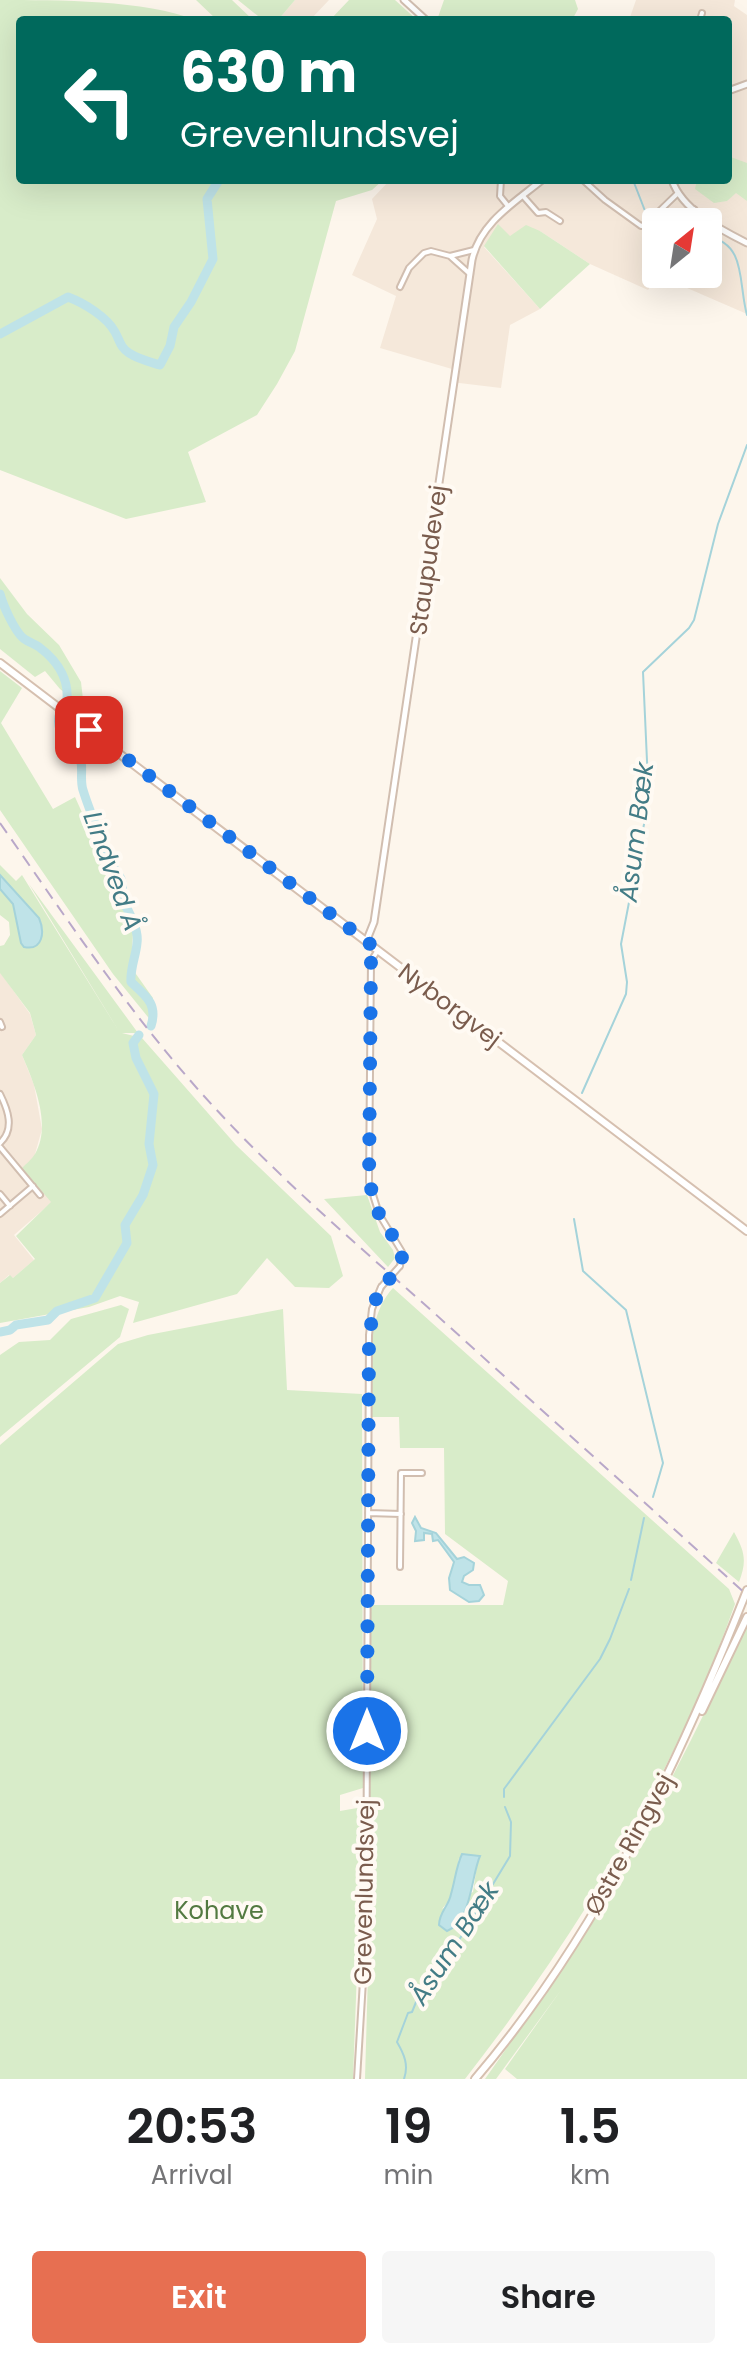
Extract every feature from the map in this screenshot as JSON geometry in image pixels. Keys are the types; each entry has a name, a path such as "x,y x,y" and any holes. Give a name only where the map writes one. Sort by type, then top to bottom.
{"main road":[{"name":"Nyborgvej","path":"0,663 747,1231"},
{"name":"Østre Ringvej","path":"477,2079 590,1916 626,1856 683,1746 747,1590"},
{"path":"683,1746 747,1617"}],"street":[{"path":"404,0 422,16"},
{"path":"501,184 500,196 509,208"},
{"name":"Staupudevej","path":"366,942 374,922 474,250 486,228 537,184"},
{"path":"588,184 641,226 678,193"},
{"path":"674,184 693,208"},
{"path":"523,196 538,213 546,212 560,221"},
{"path":"722,230 747,243"},
{"path":"450,256 474,250"},
{"path":"400,287 409,268 424,253 431,251 450,256 470,274"},
{"name":"Grevenlundsvej","path":"357,2079 366,1932 369,1335 372,1309 381,1287 400,1266 402,1252 379,1214 369,1182 371,961 378,950"},
{"path":"0,1094 9,1124 7,1136 0,1145 40,1195"},
{"path":"0,1214 33,1186"},
{"path":"0,1194 10,1206"},
{"path":"400,1567 401,1473 422,1473"},
{"path":"368,1513 401,1514"}],"shaded area":[{"path":"295,0 329,0 314,16 281,16"},
{"path":"636,0 735,0 734,6 747,15 747,314 687,288 722,288 722,208 642,208 642,287 590,264 540,231 510,236 484,247 540,309 510,325 501,388 451,382 452,369 380,348 396,296 352,275 377,219 372,199 386,184 732,184 732,16 630,16"},
{"path":"0,972 30,1014 36,1035 22,1055 34,1085 42,1129 35,1154 52,1202 14,1235 34,1260 13,1278 9,1275 0,1283"}],"green space":[{"path":"0,0 127,5 184,16 16,16 16,184 379,184 372,190 336,201 295,351 257,415 188,452 206,502 126,519 0,470"},
{"path":"196,0 232,0 249,16 213,16"},
{"path":"238,0 295,0 281,16 258,16"},
{"path":"349,0 395,0 413,16 334,16"},
{"path":"444,0 575,0 578,9 574,16 438,16"},
{"path":"732,157 747,163 747,201 736,193 727,201 714,203 695,189 696,184 732,184"},
{"path":"498,224 510,236 526,225 540,231 590,264 540,309 484,246"},
{"path":"0,578 27,614 59,645 81,682 84,708 60,689 45,671 35,677 0,649"},
{"path":"0,671 22,688 1,723 53,809 75,797 116,888 119,887 133,933 131,967 153,998 152,1022 113,974 0,810"},
{"path":"0,865 16,881 22,875 120,1033 29,884 138,1033 122,1033 142,1038 236,1145 331,1236 343,1276 329,1288 295,1287 267,1258 237,1294 133,1323 139,1302 120,1296 89,1307 0,1323 0,1283 10,1275 13,1278 35,1259 16,1236 51,1202 22,1168 40,1143 42,1117 22,1055 36,1035 30,1013 0,973 0,946 10,935 9,922 0,915"},
{"path":"367,1195 380,1232 393,1250 395,1258 388,1267 324,1199"},
{"path":"393,1288 729,1589 735,1604 683,1731 619,1852 546,1968 465,2079 365,2079 369,1938 370,1605 503,1605 508,1581 445,1534 444,1448 400,1448 399,1417 372,1417 371,1349 383,1301","holes":["459,1858 478,1859 473,1892 442,1909 451,1898"]},
{"path":"121,1305 129,1309 120,1337 0,1437 0,1355 19,1342 50,1340 71,1319"},
{"name":"Kohave","path":"283,1309 287,1390 362,1394 363,1788 340,1795 340,1811 363,1807 353,2079 0,2079 0,1445 118,1344 148,1335"},
{"path":"734,1532 744,1557 739,1582 716,1563"},
{"path":"747,1625 747,2079 517,2079 505,2069 561,1990 496,2079 485,2079 617,1878 678,1765"}],"water":[{"path":"0,875 39,918 42,934 35,946 24,947 21,943 13,904 0,889"},
{"path":"415,1517 421,1528 436,1533 457,1559 464,1557 474,1563 473,1570 464,1576 462,1582 480,1585 484,1595 479,1601 469,1602 450,1590 449,1578 454,1562 438,1540 433,1541 432,1534 424,1533 424,1540 415,1541 416,1531 412,1523"},
{"path":"462,1854 480,1856 466,1908 455,1926 447,1931 439,1925 439,1920 450,1898"}],"waterway":[{"name":"Lindved Å","path":"0,334 68,297 107,321 129,353 160,365 170,346 174,327 213,259 207,199 216,184"},
{"name":"Åsum Bæk","path":"635,184 644,208"},
{"name":"Åsum Bæk","path":"722,242 729,247 739,267 747,315"},
{"name":"Åsum Bæk","path":"582,1093 626,994 621,944 645,819 648,783 643,672 694,620 718,524 747,445"},
{"name":"Lindved Å","path":"0,594 20,634 58,666 67,689 66,706"},
{"name":"Lindved Å","path":"59,716 61,733 80,757 86,800 122,882 121,899 133,920 137,938 131,982 152,1006 151,1026"},
{"name":"Lindved Å","path":"0,1332 16,1325 48,1320 57,1311 95,1298 127,1243 125,1225 143,1195 153,1165 149,1144 154,1094 136,1058 133,1043 139,1035"},
{"name":"Åsum Bæk","path":"574,1219 583,1271 626,1310 663,1463 653,1497"},
{"name":"Åsum Bæk","path":"631,1580 644,1518"},
{"name":"Åsum Bæk","path":"504,1797 504,1789 600,1659 629,1589"},
{"name":"Åsum Bæk","path":"404,2079 405,2060 397,2042 408,2013 412,2012 423,1985 453,1950 510,1856 511,1822 505,1807"}],"railway":[{"path":"0,823 73,928 175,1063 257,1152 747,1595"}],"route":[{"path":"89,730 378,950 371,961 369,1182 379,1214 402,1252 402,1263 377,1294 369,1335 367,1731"}]}
